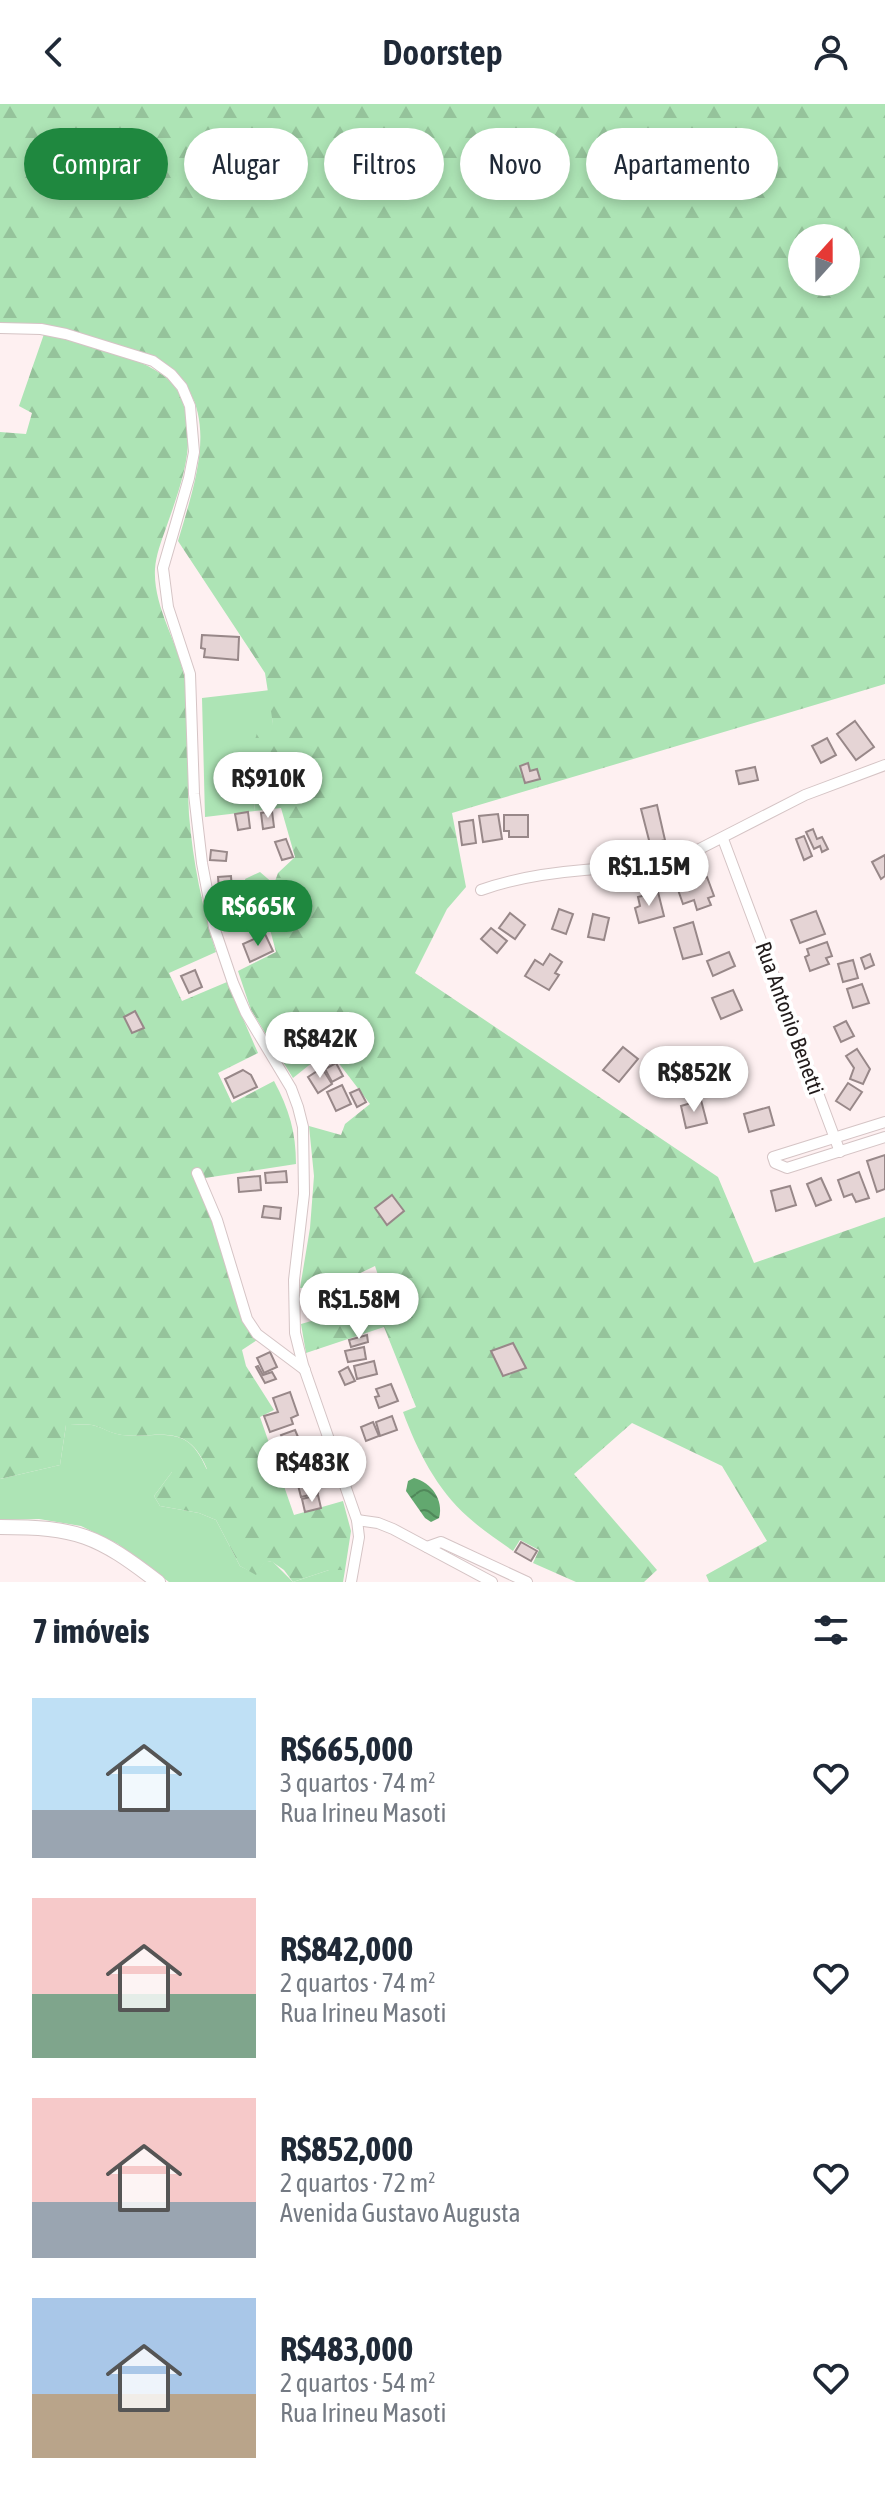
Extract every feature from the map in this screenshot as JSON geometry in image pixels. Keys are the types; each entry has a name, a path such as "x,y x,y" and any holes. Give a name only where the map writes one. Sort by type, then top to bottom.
{"street":[{"path":"0,328 41,329 66,334 153,361 182,387 190,406 194,452 163,568 164,587 190,674 194,794 214,927 246,1013 291,1088 303,1127 304,1194 293,1307 295,1333 357,1520 359,1537 351,1582"},
{"path":"481,890 510,879 655,866 676,861 805,795 885,765"},
{"name":"Rua Antonio Benetti","path":"723,839 840,1152"},
{"path":"885,1122 773,1157 775,1163 787,1168 885,1137"},
{"path":"197,1173 217,1220 247,1319 257,1334 305,1370"},
{"path":"357,1520 378,1523 492,1582"},
{"path":"0,1527 51,1528 85,1536 119,1552 158,1582"},
{"path":"427,1547 441,1542 527,1582"}],"green space":[{"path":"0,104 885,104 885,684 452,813 466,887 447,909 415,973 718,1177 754,1263 885,1217 885,1582 709,1582 706,1575 767,1541 722,1466 632,1423 574,1474 657,1570 644,1582 576,1582 533,1563 539,1550 520,1540 513,1551 473,1522 447,1495 422,1455 403,1412 416,1407 384,1327 306,1353 301,1324 386,1299 375,1266 329,1288 300,1288 310,1228 314,1176 309,1126 341,1135 345,1124 370,1104 334,1057 313,1062 293,1078 251,1010 238,971 276,952 267,918 248,891 245,879 260,872 274,884 278,873 295,857 281,808 255,811 249,758 259,727 273,724 265,673 178,541 198,462 198,412 189,390 172,370 147,354 0,324"},
{"path":"44,334 119,354 156,371 170,381 179,393 185,410 188,427 186,461 158,554 155,583 184,675 188,710 191,833 206,918 216,952 169,973 182,1001 227,982 258,1053 218,1073 232,1103 274,1081 288,1111 293,1131 296,1164 205,1178 201,1170 193,1173 217,1233 241,1317 257,1340 242,1350 246,1366 274,1410 260,1417 294,1515 343,1501 351,1531 345,1570 329,1570 293,1582 284,1570 271,1561 264,1563 256,1575 240,1566 216,1520 199,1513 160,1506 154,1496 172,1472 172,1457 207,1469 191,1444 181,1438 122,1435 92,1425 66,1425 60,1465 0,1479 0,432 26,434 32,413 19,406"},
{"path":"270,690 273,724 249,758 255,811 205,817 202,698"},
{"path":"66,1425 92,1425 122,1435 172,1436 191,1444 207,1470 172,1472 154,1496 160,1506 199,1513 216,1520 240,1566 256,1574 264,1562 272,1561 293,1582 169,1582 118,1544 81,1526 39,1519 0,1520 0,1479 60,1465"},
{"path":"329,1570 345,1570 343,1582 293,1582"}],"water":[{"path":"414,1478 426,1483 438,1498 439,1518 431,1522 406,1491 408,1481"}],"building":[{"path":"202,635 239,637 238,660 204,657"},
{"path":"855,721 874,747 856,760 837,734"},
{"path":"827,738 836,755 821,763 812,746"},
{"path":"528,763 530,771 537,769 540,779 525,783 520,766"},
{"path":"755,767 758,780 739,784 736,771"},
{"path":"657,805 665,840 650,844 641,809"},
{"path":"272,811 274,827 263,829 261,813"},
{"path":"248,812 250,828 238,830 235,814"},
{"path":"498,814 502,839 483,842 479,816"},
{"path":"504,815 528,815 528,837 509,837 509,831 504,831"},
{"path":"473,820 476,843 462,845 459,822"},
{"path":"813,829 817,839 822,837 828,849 822,852 820,846 814,849 806,832"},
{"path":"804,836 812,856 804,860 796,839"},
{"path":"286,839 293,857 282,860 275,842"},
{"path":"211,850 227,852 226,861 210,860"},
{"path":"885,855 885,876 881,879 872,862"},
{"path":"231,876 232,890 219,890 218,877"},
{"path":"707,877 714,896 708,898 711,905 697,910 694,900 683,904 677,887"},
{"path":"658,892 664,916 639,923 635,908 640,906 638,897"},
{"path":"249,898 260,917 248,922 243,912 233,914 231,906"},
{"path":"559,909 573,914 566,934 552,929"},
{"path":"816,911 825,934 800,943 791,920"},
{"path":"510,913 525,925 515,939 499,928"},
{"path":"593,914 609,918 604,940 588,937"},
{"path":"693,922 702,954 683,959 674,928"},
{"path":"491,928 507,941 497,953 481,939"},
{"path":"265,934 273,951 250,962 243,944"},
{"path":"827,942 832,956 826,958 829,964 810,971 805,957 809,955 807,949"},
{"path":"729,952 735,966 713,976 707,961"},
{"path":"550,954 562,962 555,973 559,975 549,990 525,976 535,960 543,965"},
{"path":"870,954 874,965 865,969 861,958"},
{"path":"853,960 858,978 843,982 838,964"},
{"path":"195,970 202,987 189,993 181,976"},
{"path":"862,984 869,1003 853,1008 847,989"},
{"path":"733,990 742,1010 721,1019 712,998"},
{"path":"135,1011 144,1028 132,1033 124,1017"},
{"path":"846,1021 854,1036 841,1042 834,1027"},
{"path":"623,1047 638,1059 619,1082 603,1070"},
{"path":"857,1049 870,1069 863,1084 850,1079 854,1068 846,1056"},
{"path":"336,1063 343,1076 332,1082 325,1069"},
{"path":"322,1068 332,1084 318,1093 308,1077"},
{"path":"243,1070 251,1075 257,1087 234,1098 225,1079"},
{"path":"848,1083 862,1092 850,1110 836,1101"},
{"path":"342,1085 351,1104 336,1111 327,1092"},
{"path":"359,1089 366,1102 357,1107 350,1093"},
{"path":"701,1100 707,1123 686,1128 681,1106"},
{"path":"769,1107 774,1125 749,1132 744,1114"},
{"path":"885,1155 885,1189 877,1192 867,1161"},
{"path":"286,1171 287,1182 266,1183 265,1173"},
{"path":"859,1172 869,1198 856,1202 852,1194 844,1197 838,1180"},
{"path":"260,1176 261,1190 239,1192 238,1178"},
{"path":"821,1178 831,1200 816,1206 807,1184"},
{"path":"790,1186 796,1205 776,1211 771,1191"},
{"path":"392,1195 404,1211 387,1225 375,1208"},
{"path":"264,1206 281,1208 280,1219 262,1217"},
{"path":"367,1335 368,1342 351,1347 349,1340"},
{"path":"513,1343 526,1368 503,1376 491,1351"},
{"path":"364,1347 366,1359 348,1362 345,1351"},
{"path":"270,1352 277,1367 264,1373 257,1358"},
{"path":"374,1361 377,1374 357,1379 354,1366"},
{"path":"258,1366 263,1375 272,1372 276,1379 265,1383"},
{"path":"348,1367 355,1381 345,1385 339,1372"},
{"path":"391,1384 398,1401 379,1408 376,1389"},
{"path":"290,1392 298,1415 291,1418 293,1424 270,1432 264,1416 278,1412 273,1398"},
{"path":"392,1416 397,1430 380,1436 376,1422"},
{"path":"373,1422 379,1436 366,1441 361,1427"},
{"path":"295,1430 301,1444 287,1449 281,1435"},
{"path":"312,1469 318,1493 301,1497 295,1473"},
{"path":"318,1495 321,1508 305,1512 302,1499"},
{"path":"521,1542 537,1551 531,1561 515,1552"}]}
